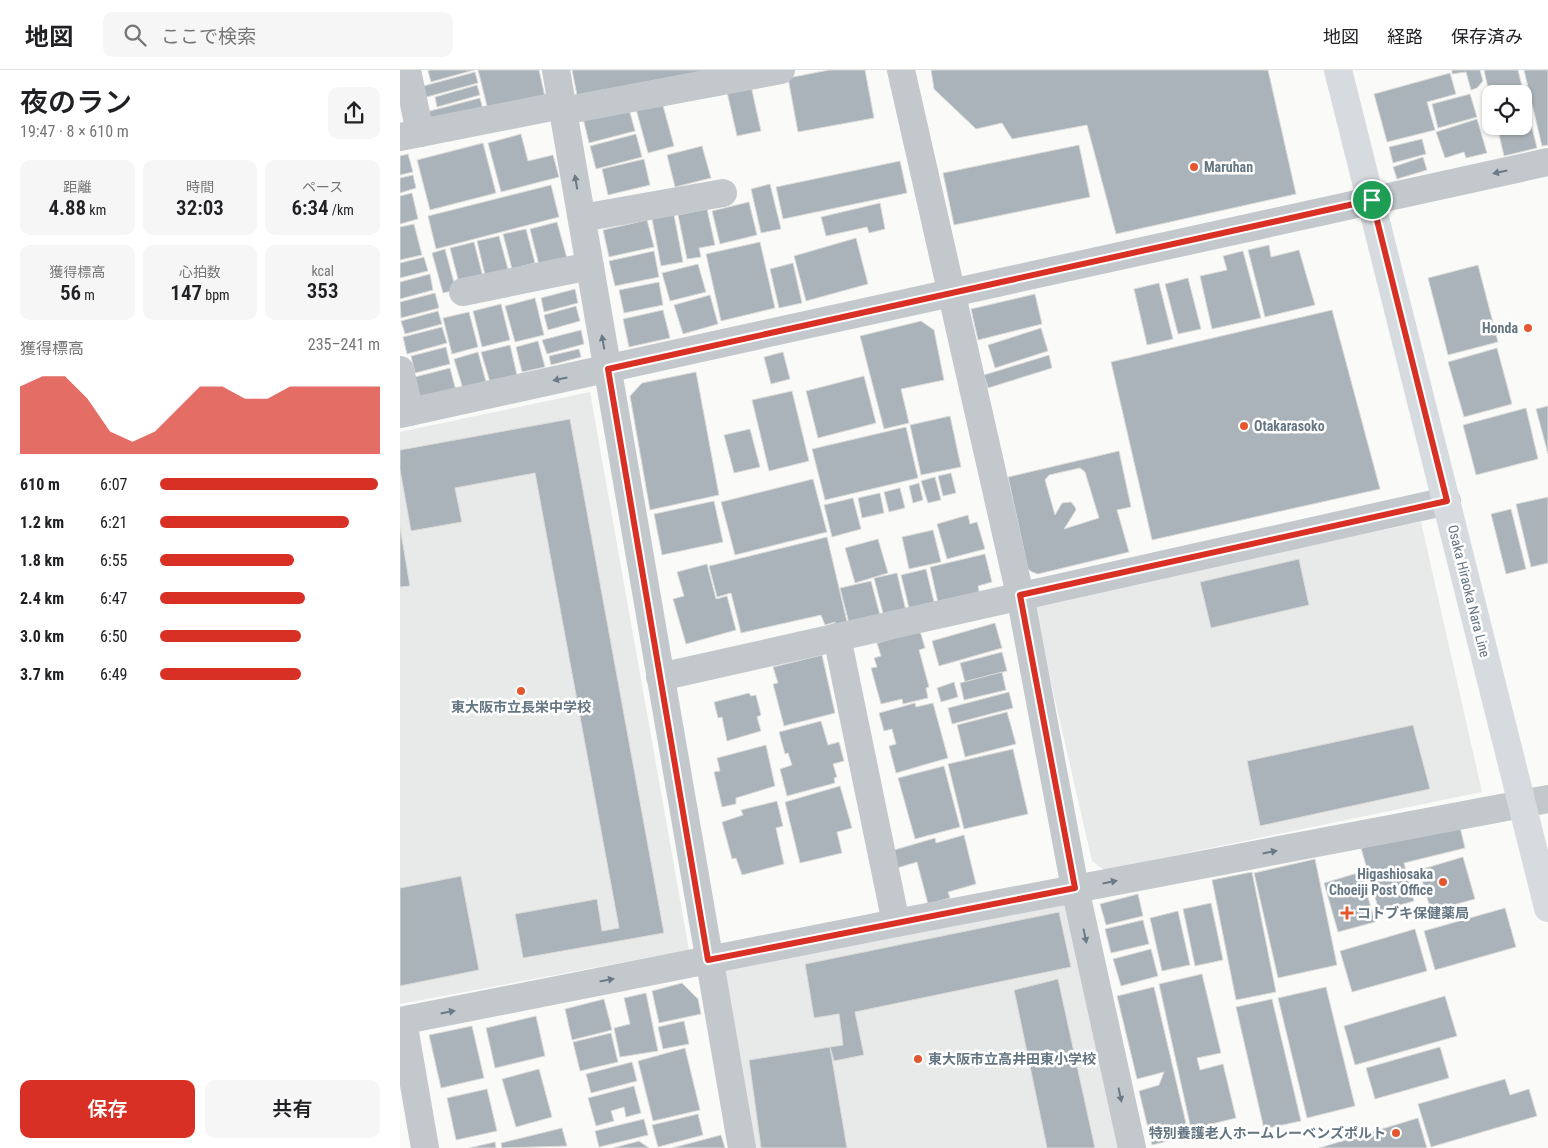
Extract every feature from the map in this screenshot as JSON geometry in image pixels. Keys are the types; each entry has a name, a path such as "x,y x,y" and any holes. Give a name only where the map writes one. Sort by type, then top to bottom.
{"main road":[{"name":"Osaka Hiraoka Nara Line","path":"1338,70 1548,908"}],"street":[{"path":"408,70 410,135 781,70"},
{"path":"556,70 708,960 742,1148"},
{"path":"901,70 1020,595 1075,888 1132,1148"},
{"path":"400,370 405,413 952,295 1548,162"},
{"path":"582,218 723,193"},
{"path":"463,292 590,266"},
{"path":"660,677 1447,501"},
{"path":"837,637 896,922"},
{"path":"425,1148 401,1021 896,922 1548,799"}],"shaded area":[{"name":"東大阪市立長栄中学校","path":"590,392 689,950 400,1004 400,432"},
{"path":"1421,522 1482,792 1104,870 1092,861 1033,604"},
{"name":"東大阪市立高井田東小学校","path":"1065,899 1119,1148 753,1148 720,970"}],"building":[{"path":"474,70 431,82 428,71"},
{"path":"478,70 539,70 545,97 488,110"},
{"path":"572,70 709,70 577,95"},
{"path":"829,70 865,70 874,118 798,132 788,78"},
{"name":"Maruhan","path":"931,70 1268,70 1296,194 1116,234 1087,125 1012,139 1002,123 976,129 934,89"},
{"path":"1452,70 1480,70 1483,81 1477,88 1471,90 1466,72 1452,74"},
{"path":"1484,70 1518,70 1522,85 1487,85"},
{"path":"1524,70 1548,70 1548,145 1542,146 1532,104 1532,85 1528,85"},
{"path":"475,72 478,83 423,98 420,87"},
{"path":"1450,73 1456,94 1427,102 1435,130 1387,142 1374,94"},
{"path":"477,85 480,95 437,107 435,97"},
{"path":"751,86 761,131 737,136 727,92"},
{"path":"1470,94 1477,117 1438,128 1432,104"},
{"path":"480,98 483,110 429,124 426,112"},
{"path":"662,102 674,146 648,153 636,109"},
{"path":"628,105 635,131 589,143 583,118"},
{"path":"1477,119 1487,153 1466,158 1464,152 1445,158 1436,132"},
{"path":"1532,128 1537,148 1504,156 1499,135 1532,135"},
{"path":"521,134 528,161 553,155 559,177 501,192 488,143"},
{"path":"636,134 642,157 596,169 590,146"},
{"path":"1422,139 1426,154 1393,163 1389,147"},
{"path":"483,143 496,193 430,210 417,160"},
{"path":"1079,145 1090,197 954,225 943,173"},
{"path":"702,146 711,178 675,187 667,155"},
{"path":"408,154 413,172 400,175 400,156"},
{"path":"1423,157 1427,170 1397,179 1393,167"},
{"path":"644,159 650,185 608,195 602,169"},
{"path":"900,161 907,193 783,219 776,187"},
{"path":"413,175 416,188 400,193 400,178"},
{"path":"770,184 781,229 761,233 751,189"},
{"path":"551,185 559,217 436,249 428,216"},
{"path":"412,193 418,219 400,224 400,196"},
{"path":"749,202 757,235 720,244 712,211"},
{"path":"880,203 885,229 869,233 867,227 826,236 821,217"},
{"path":"707,209 715,245 699,248 701,257 687,259 678,215"},
{"path":"674,215 683,262 661,266 652,219"},
{"path":"647,220 654,247 609,257 603,230"},
{"path":"557,222 567,258 539,265 530,229"},
{"path":"414,224 422,255 400,260 400,227"},
{"path":"526,229 535,263 512,269 503,234"},
{"path":"499,236 508,269 485,275 477,241"},
{"path":"856,238 868,284 806,301 794,256"},
{"path":"474,242 483,277 459,283 450,248"},
{"path":"760,242 775,308 721,321 706,254"},
{"path":"1269,245 1271,257 1299,250 1315,305 1265,317 1248,250"},
{"path":"445,249 456,290 443,293 432,253"},
{"path":"654,251 659,277 615,286 609,261"},
{"path":"1243,251 1261,318 1212,329 1200,276 1227,270 1223,256"},
{"path":"424,257 428,271 400,278 400,263"},
{"path":"793,263 802,303 779,308 770,269"},
{"path":"698,264 706,292 670,301 662,273"},
{"path":"1478,265 1498,342 1448,355 1428,278"},
{"path":"430,274 433,290 400,299 400,282"},
{"path":"1188,278 1201,329 1178,334 1165,284"},
{"path":"659,282 663,305 624,313 619,290"},
{"path":"1159,283 1173,339 1147,345 1134,289"},
{"path":"575,289 578,303 544,312 541,298"},
{"path":"435,293 439,308 401,318 400,302"},
{"path":"1035,294 1042,324 978,340 971,309"},
{"path":"710,295 718,324 683,334 674,305"},
{"path":"535,298 544,335 515,342 505,306"},
{"path":"501,304 510,340 482,347 473,311"},
{"path":"576,306 580,321 548,330 544,315"},
{"path":"663,310 670,338 629,347 623,319"},
{"name":"Otakarasoko","path":"1332,310 1380,489 1152,540 1111,362"},
{"path":"438,311 442,324 405,334 401,321"},
{"path":"469,312 478,347 452,354 443,318"},
{"path":"921,321 934,330 944,380 901,389 909,423 884,429 860,336"},
{"path":"442,327 447,343 407,354 403,337"},
{"path":"1041,328 1048,351 995,368 988,345"},
{"path":"581,330 584,344 547,354 542,340"},
{"path":"538,341 545,367 522,372 516,347"},
{"path":"510,345 517,375 490,382 481,352"},
{"path":"446,347 450,364 415,373 411,356"},
{"path":"1497,348 1512,404 1464,417 1448,362"},
{"path":"579,349 581,357 551,365 549,356"},
{"path":"478,352 486,382 463,389 454,359"},
{"path":"783,352 790,379 771,384 764,357"},
{"path":"1049,355 1052,368 988,388 984,375"},
{"path":"450,368 457,394 417,398 411,378"},
{"path":"696,372 719,495 650,510 630,396 642,383"},
{"path":"864,376 876,423 818,438 806,391"},
{"path":"792,391 809,461 769,471 752,400"},
{"path":"1548,406 1548,454 1536,409"},
{"path":"1526,408 1538,459 1476,475 1463,425"},
{"path":"950,416 961,467 921,475 910,425"},
{"path":"570,419 664,933 523,958 515,914 597,899 602,931 619,928 535,473 455,488 462,522 411,531 400,470 400,450"},
{"path":"906,427 918,478 825,500 812,449"},
{"path":"750,429 760,467 734,473 724,435"},
{"path":"1119,451 1131,507 1117,510 1129,552 1038,574 1032,572 1028,569 1008,477","holes":["1080,468 1085,472 1099,518 1064,529 1076,510 1075,507 1071,502 1062,503 1055,515 1045,480 1049,475"]},
{"path":"951,473 956,493 943,496 938,476"},
{"path":"935,477 941,500 928,503 921,481"},
{"path":"813,479 827,532 735,555 721,502"},
{"path":"919,483 923,500 913,503 909,486"},
{"path":"900,488 905,508 889,512 884,492"},
{"path":"880,493 884,513 862,518 858,498"},
{"path":"1548,497 1548,563 1531,567 1516,504"},
{"path":"853,498 861,529 832,537 824,505"},
{"path":"714,501 723,542 662,555 654,514"},
{"path":"1511,509 1526,569 1506,574 1491,514"},
{"path":"968,515 970,524 977,522 985,549 947,559 937,524"},
{"path":"400,527 410,586 400,587"},
{"path":"933,530 941,562 909,569 902,537"},
{"path":"827,537 848,626 837,630 835,622 825,625 821,615 741,633 731,593 717,597 709,566"},
{"path":"878,539 888,573 855,583 845,548"},
{"path":"985,554 992,582 978,586 980,596 939,607 930,567"},
{"path":"1299,559 1309,605 1211,628 1200,582"},
{"path":"707,564 716,599 727,596 736,630 686,644 673,599 684,596 677,572"},
{"path":"926,569 935,606 910,612 901,575"},
{"path":"897,573 906,611 884,617 874,578"},
{"path":"871,581 881,619 850,627 840,588"},
{"path":"995,623 1002,648 939,666 932,641"},
{"path":"920,631 925,648 919,650 929,687 926,688 928,698 903,704 902,699 881,704 871,668 877,667 874,658 881,656 877,643"},
{"path":"1002,652 1007,671 965,682 960,663"},
{"path":"822,655 835,713 784,726 773,684 778,683 773,667"},
{"path":"1002,672 1006,690 964,700 960,683"},
{"path":"954,682 958,697 941,702 937,688"},
{"path":"1009,692 1013,708 952,724 948,708"},
{"path":"749,693 751,696 756,695 761,715 757,717 761,731 727,741 722,717 718,718 714,702"},
{"path":"915,703 916,707 933,703 948,758 896,773 889,746 896,744 892,729 884,731 879,713"},
{"path":"1007,712 1016,744 965,757 957,725"},
{"path":"821,721 828,745 839,742 844,761 833,764 837,777 834,778 835,783 787,796 780,769 792,765 788,753 785,754 779,732"},
{"path":"1413,725 1430,789 1260,826 1247,761"},
{"path":"766,745 775,786 736,798 736,804 722,807 714,772 720,771 717,758"},
{"path":"1013,749 1028,814 964,829 948,764"},
{"path":"944,766 960,827 915,839 898,778"},
{"path":"840,786 852,828 837,832 842,853 800,863 785,802"},
{"path":"777,801 783,826 776,828 784,864 742,875 736,858 732,859 722,822 743,815 741,810"},
{"path":"1459,823 1465,848 1404,863 1414,901 1379,911 1361,848"},
{"path":"964,835 976,884 948,892 950,898 928,904 917,862 897,868 891,851 935,838 936,843"},
{"path":"1463,857 1475,899 1431,911 1419,870"},
{"path":"1315,859 1337,965 1278,978 1254,873"},
{"path":"1252,872 1276,992 1236,1000 1212,880"},
{"path":"1361,872 1375,922 1338,932 1324,883"},
{"path":"461,876 479,970 400,986 400,888"},
{"path":"1138,894 1143,916 1106,925 1100,904"},
{"path":"1211,903 1223,960 1195,966 1183,909"},
{"path":"1505,908 1516,947 1435,970 1424,931"},
{"path":"1178,911 1190,965 1162,971 1150,918"},
{"path":"1059,912 1071,967 855,1012 864,1055 834,1061 830,1047 843,1045 839,1014 814,1018 805,964"},
{"path":"1143,920 1149,944 1111,953 1105,929"},
{"path":"1415,929 1427,971 1352,992 1340,951"},
{"path":"1151,949 1158,976 1121,986 1113,959"},
{"path":"1202,974 1221,1053 1197,1058 1200,1070 1223,1064 1236,1118 1191,1129 1159,984"},
{"path":"1058,979 1095,1148 1047,1148 1014,990"},
{"path":"682,983 698,999 701,1014 659,1023 652,991"},
{"path":"1154,987 1189,1136 1152,1145 1139,1091 1159,1085 1164,1072 1137,1079 1117,996"},
{"path":"1326,987 1355,1106 1307,1118 1278,998"},
{"path":"646,993 658,1051 620,1057 614,1028 630,1024 624,998"},
{"path":"1445,996 1457,1036 1355,1065 1344,1026"},
{"path":"604,999 612,1030 572,1040 565,1009"},
{"path":"1272,999 1301,1121 1264,1129 1236,1007"},
{"path":"536,1016 545,1056 495,1068 486,1028"},
{"path":"684,1021 689,1044 663,1049 658,1027"},
{"path":"472,1026 484,1078 441,1088 429,1035"},
{"path":"611,1033 618,1062 580,1071 573,1042"},
{"path":"830,1047 847,1148 761,1148 749,1060"},
{"path":"1440,1047 1449,1078 1375,1099 1366,1068"},
{"path":"685,1048 700,1110 653,1121 638,1061"},
{"path":"632,1062 637,1081 591,1093 586,1074"},
{"path":"539,1069 552,1117 516,1127 502,1079"},
{"path":"1505,1079 1510,1095 1529,1089 1537,1116 1431,1147 1418,1104"},
{"path":"634,1086 641,1113 626,1117 624,1107 611,1111 614,1121 596,1126 588,1098"},
{"path":"487,1089 497,1131 456,1140 447,1098"},
{"path":"698,1114 703,1135 658,1147 652,1125"},
{"name":"特別養護老人ホームレーベンズポルト","path":"1418,1118 1427,1148 1319,1148"},
{"path":"644,1119 648,1135 599,1147 595,1131"},
{"path":"562,1128 567,1146 502,1148 501,1143"},
{"path":"721,1135 725,1148 672,1148"},
{"path":"639,1141 649,1148 613,1148"},
{"path":"495,1142 496,1148 469,1148"}],"place":[{"name":"Maruhan","path":"1194,167"},
{"name":"Honda","path":"1528,328"},
{"name":"Otakarasoko","path":"1244,426"},
{"name":"東大阪市立長栄中学校","path":"521,691"},
{"name":"Higashiosaka Choeiji Post Office","path":"1443,882"},
{"name":"コトブキ保健薬局","path":"1347,913"},
{"name":"東大阪市立高井田東小学校","path":"918,1059"},
{"name":"特別養護老人ホームレーベンズポルト","path":"1396,1133"}],"route":[{"path":"1372,200 1447,501 1020,595 1075,888 708,960 608,369 952,295 1372,200"}]}
